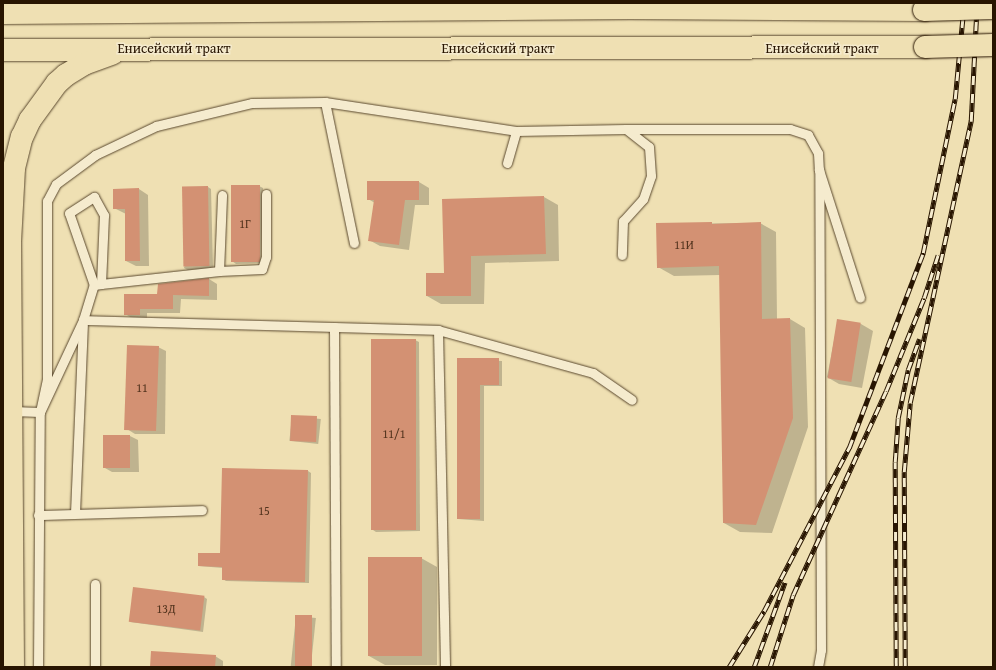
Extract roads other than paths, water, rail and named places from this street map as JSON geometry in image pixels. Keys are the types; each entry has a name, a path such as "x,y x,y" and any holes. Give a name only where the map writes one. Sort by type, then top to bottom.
{"main road":[{"path":"3,13 630,8 924,10 993,8"},
{"name":"Енисейский тракт","path":"3,50 129,48 925,47 993,45"},
{"path":"13,667 8,507 12,411 10,242 14,168 22,137 30,120 66,75 84,64 129,48"}],"lane":[{"path":"325,102 354,243"},
{"path":"38,667 40,412 47,379 47,201 56,184 95,155 156,126 252,103 325,102 516,131 790,129 808,135 818,153 821,650 818,667"},
{"path":"622,255 623,221 643,198 651,176 649,148 626,129"},
{"path":"507,163 516,131"},
{"path":"818,170 860,298"},
{"path":"98,284 219,271 262,269 266,257 266,194"},
{"path":"219,271 222,195"},
{"path":"40,412 98,284 104,215 94,197 69,213 98,284"},
{"path":"83,320 438,330 593,373 632,400"},
{"path":"75,512 83,320"},
{"path":"334,327 336,667"},
{"path":"438,330 445,667"},
{"path":"12,411 40,412"},
{"path":"38,515 75,512 202,510"},
{"path":"95,584 95,667"}],"railway":[{"path":"729,667 764,611 849,448 923,253 955,99 964,3"},
{"path":"905,667 904,472 910,403 971,121 977,3"},
{"path":"770,667 793,595 886,391 924,298 938,255"},
{"path":"896,667 895,462 898,418 908,370 919,339"},
{"path":"754,667 785,582"}]}
